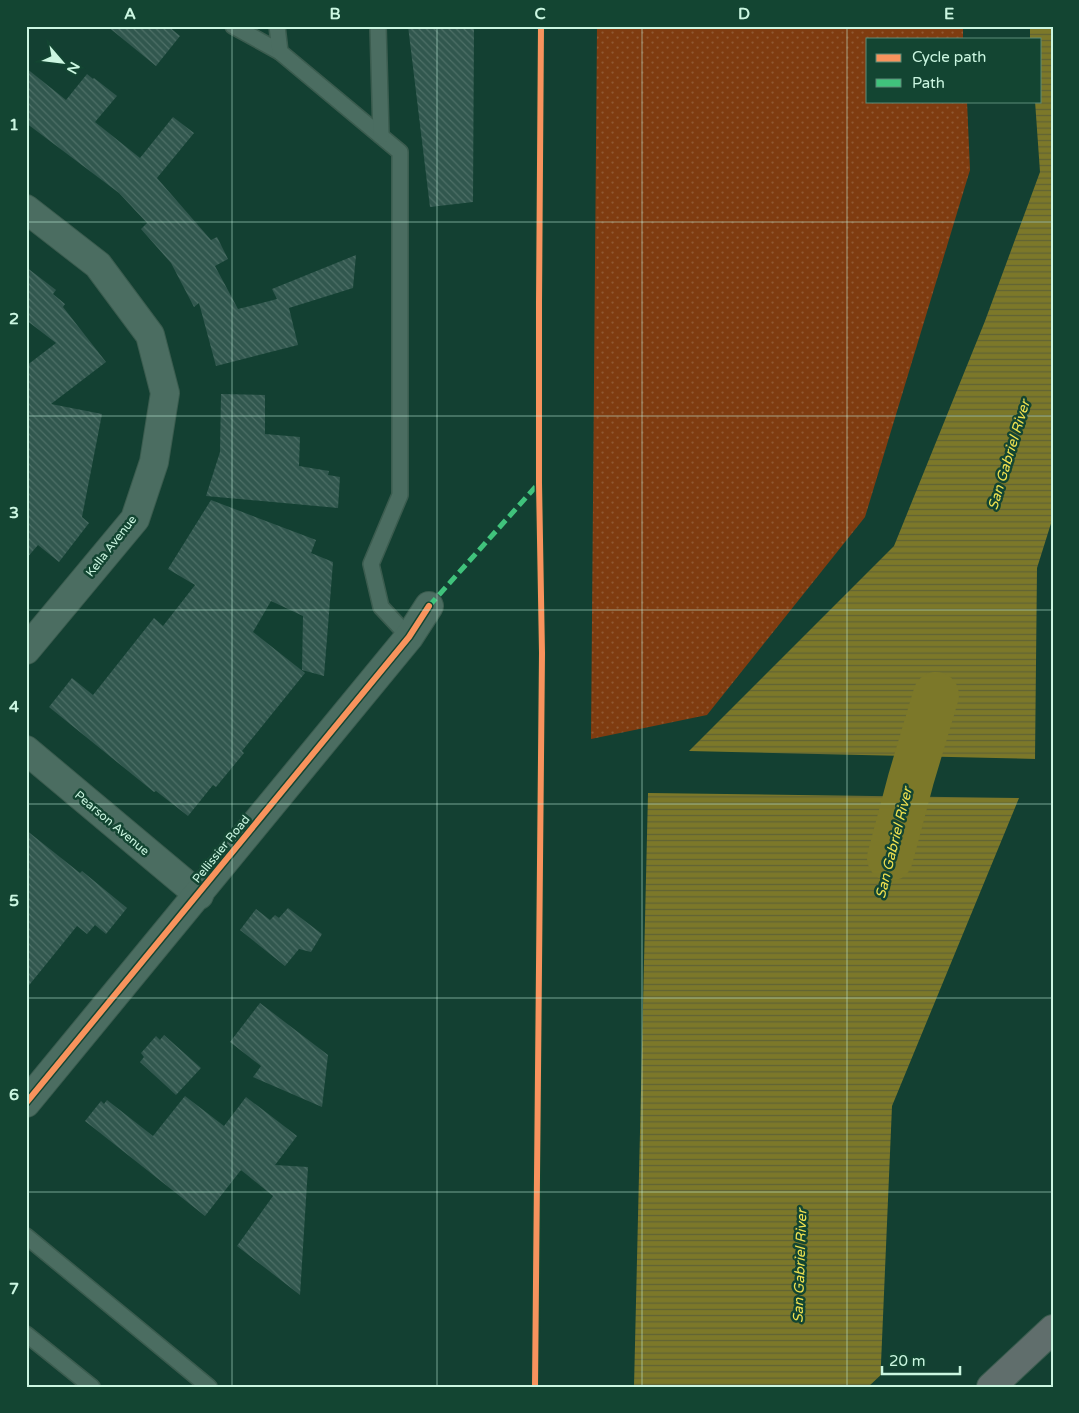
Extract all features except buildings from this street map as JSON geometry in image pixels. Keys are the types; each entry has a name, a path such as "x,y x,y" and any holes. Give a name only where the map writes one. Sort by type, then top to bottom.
{"highway":[{"path":"991,1387 1053,1329"}],"street":[{"name":"Kella Avenue","path":"26,210 98,265 150,335 165,393 154,462 135,519 26,650"},
{"name":"Pellissier Road","path":"26,1103 199,895 409,637 429,606"},
{"name":"Pearson Avenue","path":"26,750 199,895"}],"lane":[{"path":"233,26 280,52 400,152 400,495 371,564 381,608 409,637"},
{"path":"278,26 280,52"},
{"path":"378,26 381,136"},
{"path":"26,1236 209,1387"},
{"path":"26,1334 92,1387"}],"shaded area":[{"path":"597,26 963,26 963,38 866,38 866,102 967,102 970,170 865,517 707,715 591,739"}],"water":[{"path":"1030,26 1053,26 1053,517 1037,568 1035,759 689,751 894,546 985,321 1040,172 1035,102 1042,102 1042,38 1030,38"},
{"path":"648,793 1019,798 892,1106 880,1387 634,1387"}],"pier":[{"path":"883,1373 883,1387 868,1387"}],"waterway":[{"name":"San Gabriel River","path":"890,858 936,695"}],"marked path":[{"path":"429,606 539,483"}],"cycle path":[{"path":"535,1387 542,653 539,483 541,26"},
{"path":"26,1103 409,637 429,606"}]}
